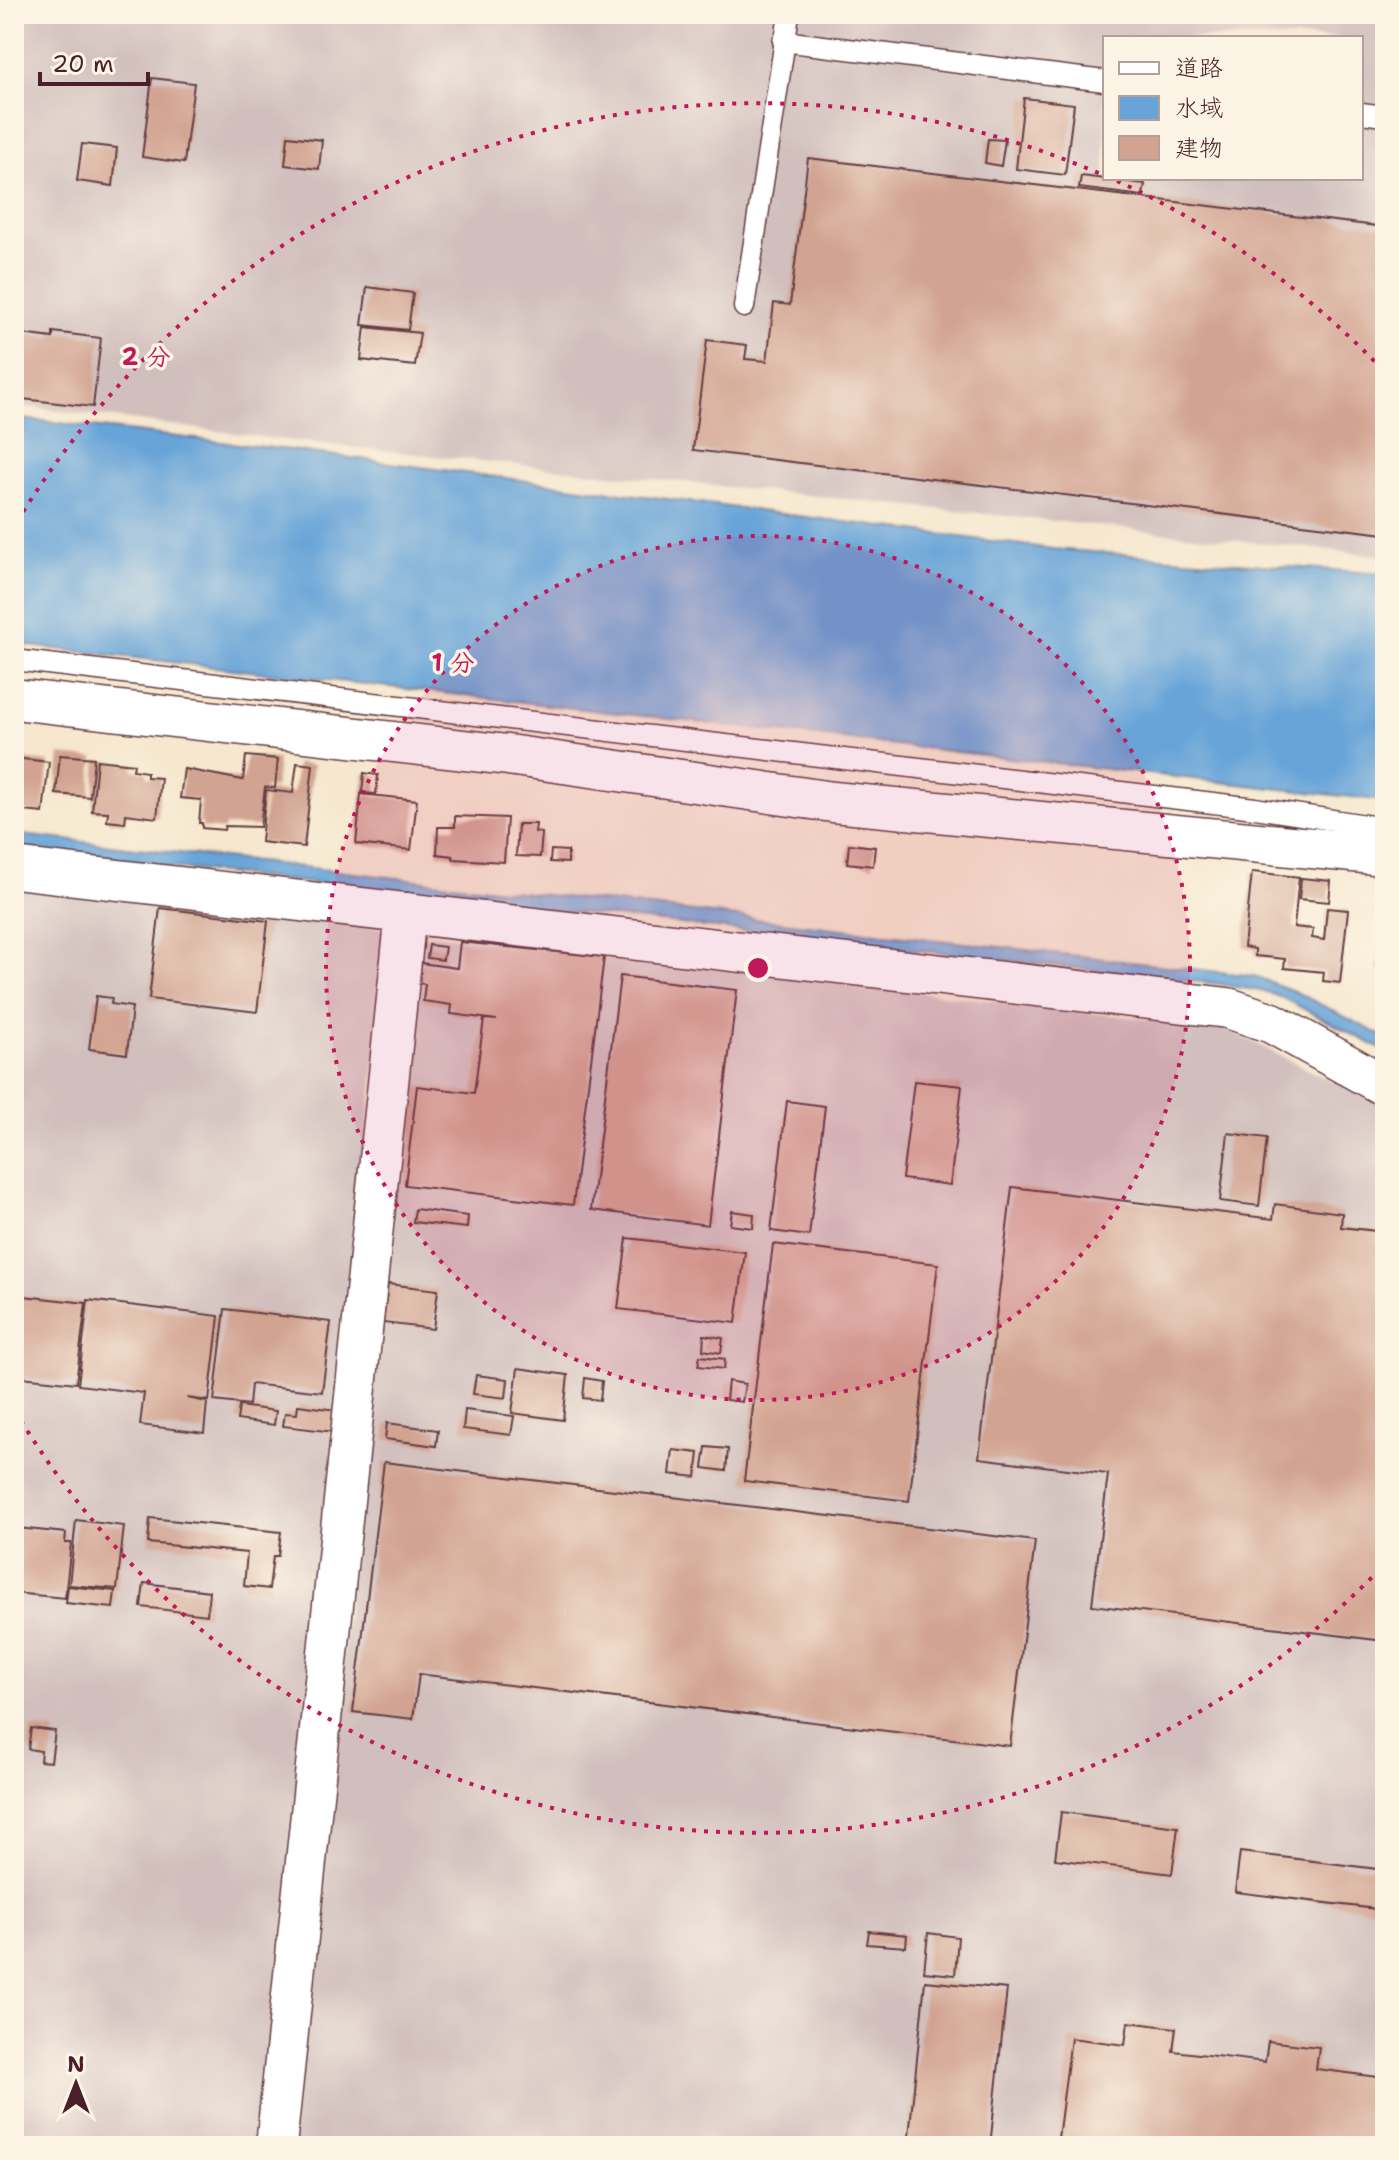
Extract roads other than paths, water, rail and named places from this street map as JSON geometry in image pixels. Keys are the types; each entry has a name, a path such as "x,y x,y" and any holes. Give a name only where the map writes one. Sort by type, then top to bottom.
{"street":[{"path":"14,699 508,755 833,802 1385,855"},
{"path":"14,868 1228,1008 1272,1023 1385,1086"},
{"path":"276,2146 406,913"}],"lane":[{"path":"744,307 789,14"},
{"path":"783,41 1103,81"},
{"path":"1363,113 1385,116"},
{"path":"14,660 1255,808 1385,828"}],"water":[{"path":"14,418 290,450 1053,549 1385,574 1385,801 14,644"},
{"path":"14,834 1254,976 1294,991 1385,1037 1385,1051 1283,998 1220,984 14,850"}]}
